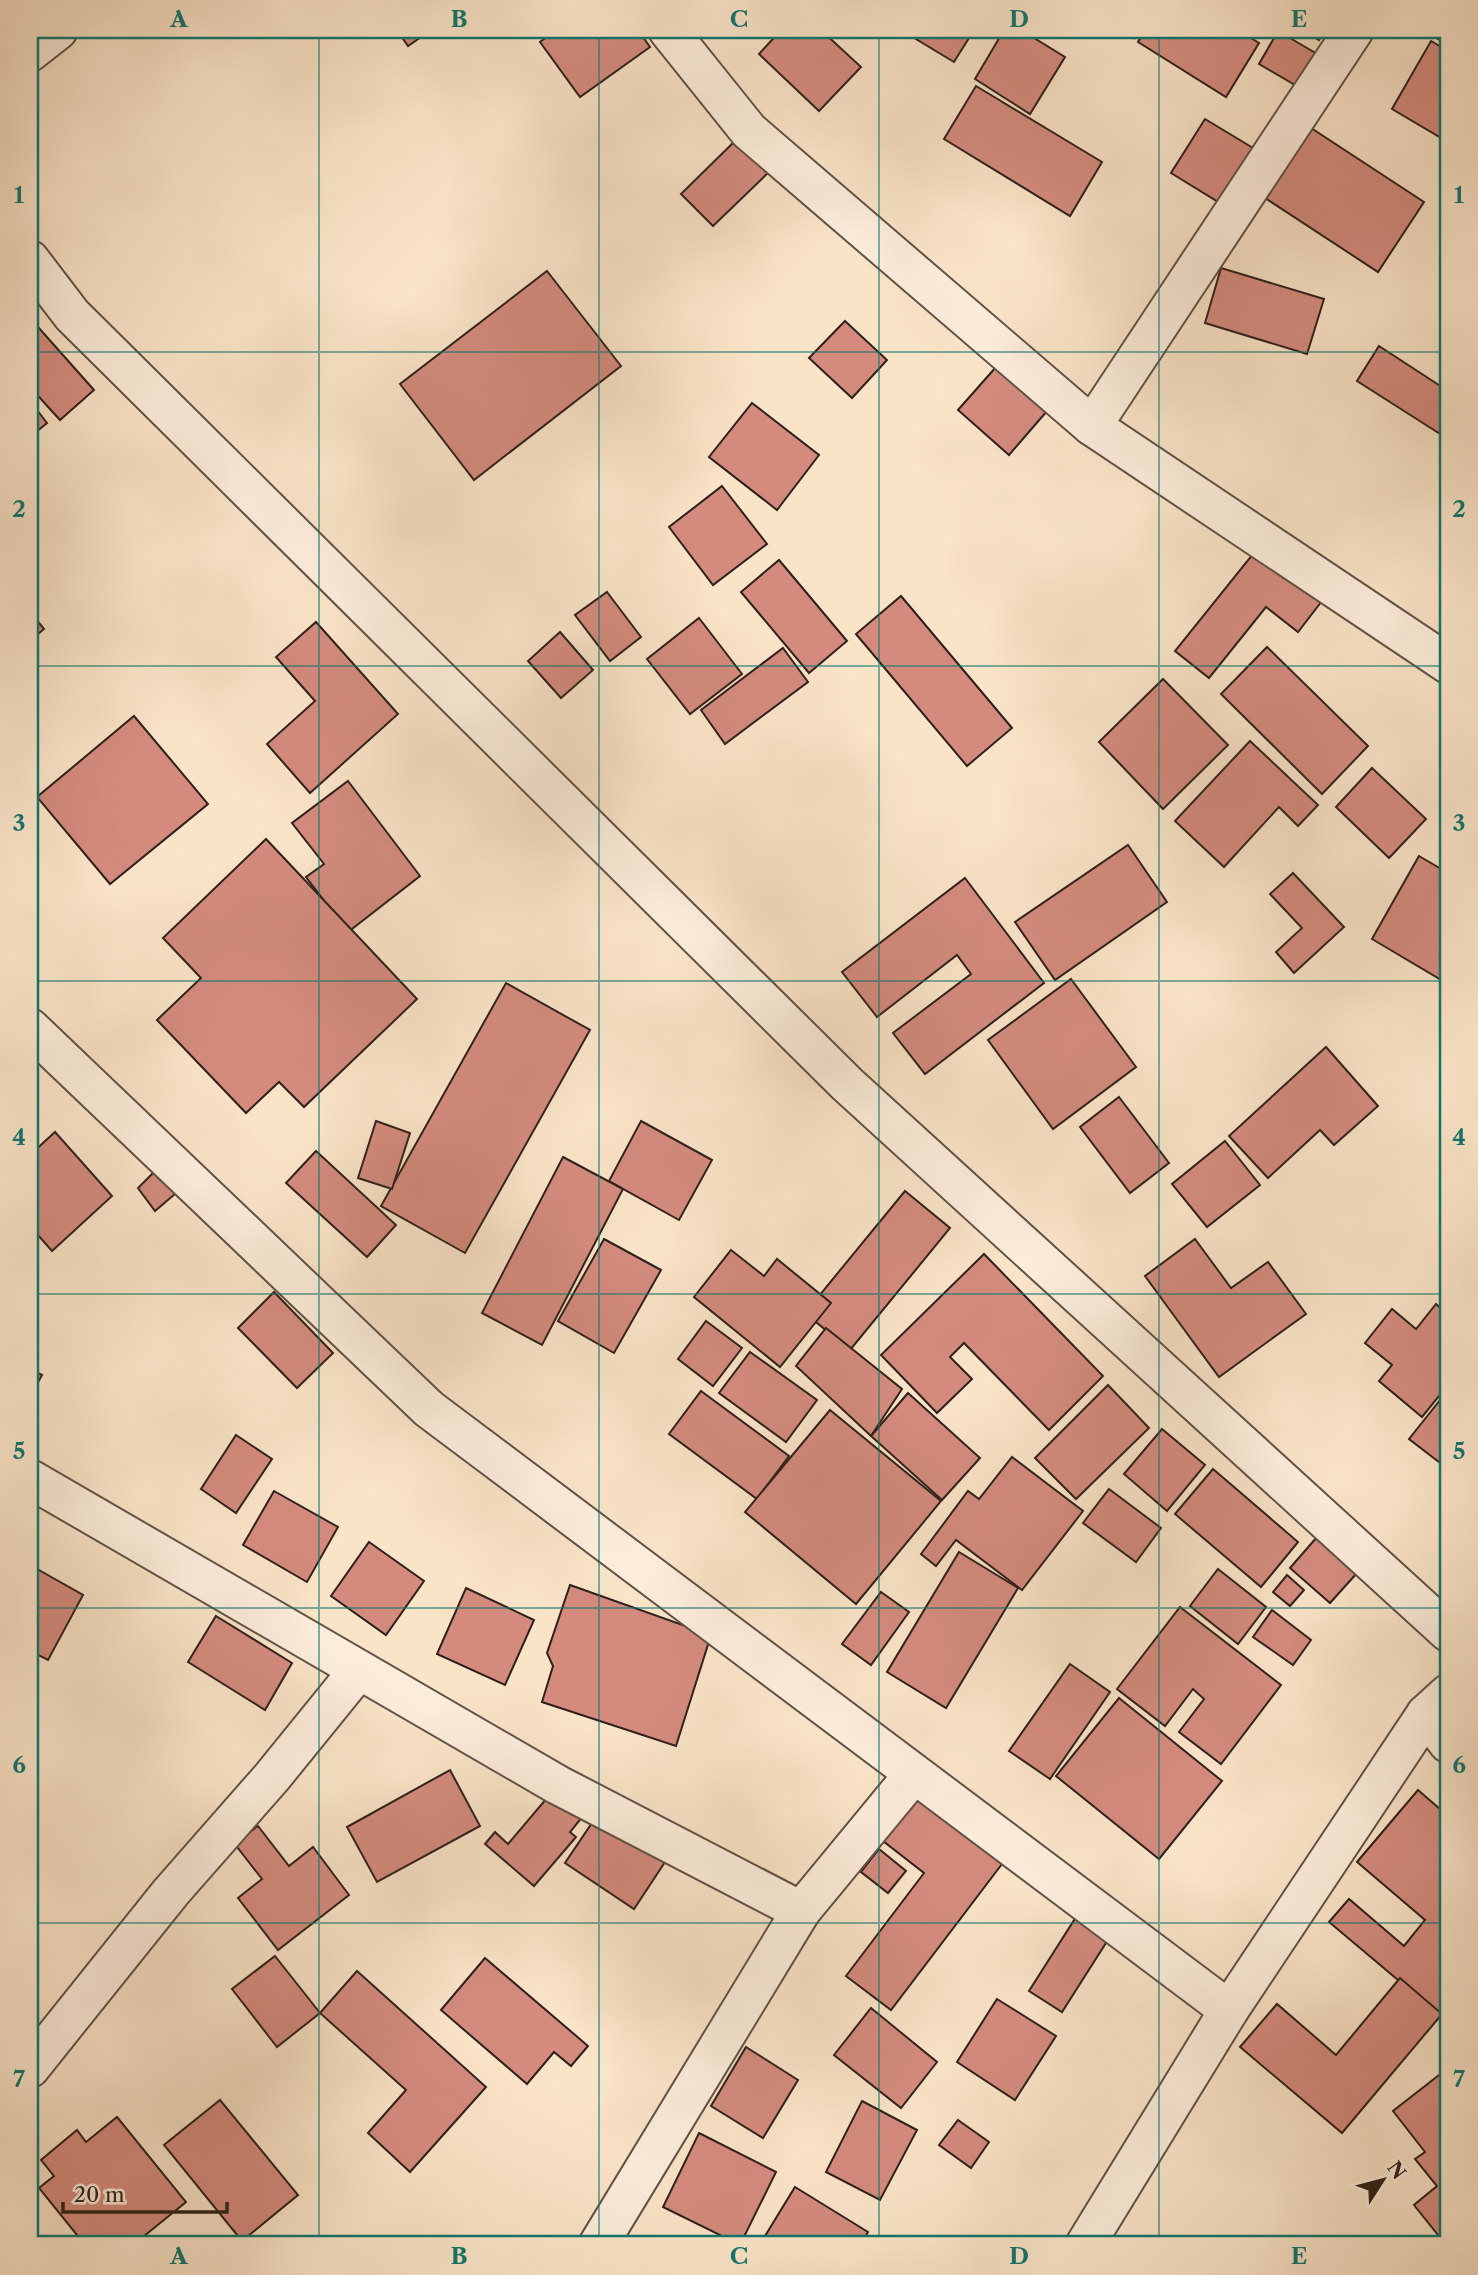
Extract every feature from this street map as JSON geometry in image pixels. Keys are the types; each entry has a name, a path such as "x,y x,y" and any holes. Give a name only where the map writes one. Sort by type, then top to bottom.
{"street":[{"path":"30,52 58,30"},
{"path":"668,30 748,131 1093,426 1448,664"},
{"path":"1093,426 1354,30"},
{"path":"30,260 82,325 847,1084 1448,1632"},
{"path":"30,1028 429,1409 1228,2010"},
{"path":"30,1479 558,1785 801,1911"},
{"path":"30,2068 171,1892 272,1777 358,1671"},
{"path":"1085,2245 1228,2010 1441,1717"},
{"path":"598,2245 801,1911 914,1774"}],"building":[{"path":"397,30 431,30 408,46"},
{"path":"556,30 638,30 650,47 580,97 540,42"},
{"path":"781,30 821,30 861,67 819,111 759,54"},
{"path":"901,30 974,30 954,62"},
{"path":"1004,30 1021,30 1065,57 1030,114 975,79"},
{"path":"1120,30 1138,30 1134,38"},
{"path":"1145,30 1238,30 1259,43 1226,97 1138,42"},
{"path":"1303,30 1325,30 1319,40"},
{"path":"1423,30 1448,30 1448,45"},
{"path":"1278,31 1319,55 1300,88 1259,64"},
{"path":"1431,41 1448,51 1448,129 1443,139 1392,109"},
{"path":"976,86 1102,162 1070,216 944,139"},
{"path":"1205,119 1253,148 1220,203 1171,173"},
{"path":"1308,126 1424,202 1378,272 1262,196"},
{"path":"737,139 770,171 713,226 681,194"},
{"path":"1221,268 1324,299 1307,354 1205,323"},
{"path":"547,271 621,366 474,480 400,384"},
{"path":"30,318 94,390 60,420 30,387"},
{"path":"845,321 887,360 852,398 809,358"},
{"path":"1379,346 1448,391 1448,439 1357,381"},
{"path":"996,367 1047,411 1009,455 958,410"},
{"path":"30,401 47,423 30,437"},
{"path":"752,403 819,455 777,510 709,457"},
{"path":"722,486 767,544 713,585 669,527"},
{"path":"1261,544 1325,597 1298,632 1266,607 1209,678 1175,651"},
{"path":"779,560 847,641 809,673 741,592"},
{"path":"607,592 641,637 610,661 575,615"},
{"path":"901,596 1012,728 967,766 856,634"},
{"path":"30,612 44,629 30,641"},
{"path":"699,618 742,674 690,714 647,659"},
{"path":"316,622 398,714 310,793 267,744 315,701 276,657"},
{"path":"560,632 593,670 561,698 528,661"},
{"path":"1267,647 1368,746 1322,794 1221,694"},
{"path":"783,648 808,682 725,744 701,710"},
{"path":"1163,679 1228,745 1163,809 1099,742"},
{"path":"134,716 208,804 110,884 37,797"},
{"path":"1250,741 1318,805 1298,826 1279,807 1224,867 1175,821"},
{"path":"1372,768 1426,819 1389,858 1336,807"},
{"path":"348,781 420,876 348,932 306,877 324,864 292,823"},
{"path":"266,839 417,999 304,1107 279,1082 246,1113 157,1020 201,978 163,938"},
{"path":"1128,845 1167,902 1055,980 1015,922"},
{"path":"1419,856 1448,873 1448,984 1372,939"},
{"path":"1293,873 1344,927 1294,973 1276,952 1302,928 1270,894"},
{"path":"965,878 1044,983 925,1074 893,1033 971,974 957,955 877,1017 842,972"},
{"path":"1071,979 1136,1067 1053,1129 988,1040"},
{"path":"506,983 590,1030 465,1253 381,1206"},
{"path":"1326,1047 1378,1106 1334,1145 1320,1130 1268,1178 1229,1136"},
{"path":"1119,1097 1169,1163 1130,1193 1080,1127"},
{"path":"376,1121 410,1133 392,1189 358,1178"},
{"path":"641,1121 712,1160 679,1220 609,1181"},
{"path":"55,1132 112,1196 52,1251 30,1226 30,1155"},
{"path":"1225,1141 1260,1185 1207,1227 1172,1184"},
{"path":"316,1151 396,1225 367,1257 286,1183"},
{"path":"563,1157 623,1189 542,1345 482,1313"},
{"path":"155,1171 175,1194 155,1211 138,1188"},
{"path":"905,1191 950,1228 850,1350 805,1313"},
{"path":"604,1239 661,1270 614,1353 558,1321"},
{"path":"1195,1239 1231,1288 1268,1262 1306,1314 1219,1377 1145,1276"},
{"path":"731,1250 764,1276 777,1259 831,1303 780,1367 694,1297"},
{"path":"984,1254 1103,1376 1049,1430 964,1343 950,1357 972,1379 937,1413 881,1355"},
{"path":"274,1292 333,1353 297,1388 238,1328"},
{"path":"1436,1304 1448,1315 1448,1385 1422,1417 1379,1381 1392,1365 1365,1343 1392,1309 1416,1329"},
{"path":"706,1321 742,1348 713,1386 678,1359"},
{"path":"826,1328 902,1389 871,1436 796,1366"},
{"path":"750,1352 817,1400 786,1442 719,1393"},
{"path":"30,1369 42,1375 30,1397"},
{"path":"1108,1385 1149,1428 1076,1499 1035,1458"},
{"path":"1448,1390 1448,1469 1409,1439"},
{"path":"701,1391 789,1456 757,1499 669,1434"},
{"path":"908,1393 980,1458 942,1500 871,1436"},
{"path":"830,1410 941,1501 856,1604 745,1512"},
{"path":"1162,1429 1205,1465 1167,1511 1124,1474"},
{"path":"236,1435 272,1459 236,1513 201,1489"},
{"path":"1012,1457 1083,1511 1022,1590 956,1540 936,1566 921,1554 968,1491 979,1499"},
{"path":"1213,1469 1298,1542 1261,1587 1175,1514"},
{"path":"1109,1489 1161,1528 1136,1562 1083,1523"},
{"path":"274,1491 338,1527 307,1582 243,1545"},
{"path":"1317,1537 1357,1573 1330,1603 1290,1568"},
{"path":"369,1542 424,1581 386,1635 331,1596"},
{"path":"959,1552 1018,1588 946,1708 887,1672"},
{"path":"30,1565 83,1595 48,1660 30,1651"},
{"path":"1218,1569 1266,1607 1238,1644 1190,1606"},
{"path":"1287,1575 1304,1590 1290,1606 1273,1592"},
{"path":"570,1585 711,1635 676,1746 542,1702 553,1666 547,1653"},
{"path":"466,1588 534,1620 505,1685 437,1654"},
{"path":"881,1592 909,1612 871,1665 842,1644"},
{"path":"1180,1607 1281,1685 1221,1764 1179,1732 1204,1699 1193,1689 1165,1726 1117,1689"},
{"path":"1272,1610 1311,1640 1293,1665 1253,1637"},
{"path":"216,1616 292,1663 265,1710 188,1662"},
{"path":"1070,1664 1110,1692 1050,1779 1009,1751"},
{"path":"1119,1698 1222,1781 1159,1859 1056,1776"},
{"path":"450,1770 480,1826 377,1882 347,1827"},
{"path":"558,1785 587,1811 570,1832 576,1837 534,1886 485,1844 495,1832 508,1844"},
{"path":"1418,1790 1448,1816 1448,2022 1329,1922 1349,1899 1404,1946 1425,1920 1357,1862"},
{"path":"919,1794 1005,1860 891,2010 846,1976 924,1873 883,1841"},
{"path":"598,1814 667,1859 634,1909 565,1863"},
{"path":"258,1826 289,1866 313,1847 349,1895 278,1950 238,1898 262,1879 234,1843"},
{"path":"879,1849 906,1871 888,1893 861,1872"},
{"path":"1078,1914 1111,1935 1062,2012 1029,1991"},
{"path":"275,1956 320,2013 277,2047 232,1989"},
{"path":"485,1958 588,2046 571,2066 554,2052 527,2084 441,2010"},
{"path":"357,1971 486,2087 410,2172 368,2133 406,2090 320,2013"},
{"path":"1400,1978 1442,2014 1342,2133 1240,2047 1277,2004 1336,2055"},
{"path":"997,1999 1056,2036 1015,2100 957,2062"},
{"path":"871,2008 937,2062 901,2108 834,2055"},
{"path":"746,2047 798,2080 763,2138 711,2106"},
{"path":"1448,2068 1446,2245 1414,2205 1437,2186 1415,2159 1425,2152 1393,2111"},
{"path":"220,2100 298,2195 242,2241 164,2145"},
{"path":"862,2101 917,2130 880,2200 826,2172"},
{"path":"117,2117 186,2202 133,2245 108,2245 101,2237 90,2245 85,2245 39,2188 54,2176 41,2160 77,2130 86,2142"},
{"path":"958,2120 989,2142 971,2168 939,2145"},
{"path":"699,2133 776,2172 740,2245 663,2207"},
{"path":"795,2187 868,2232 860,2245 770,2245 762,2241"}]}
